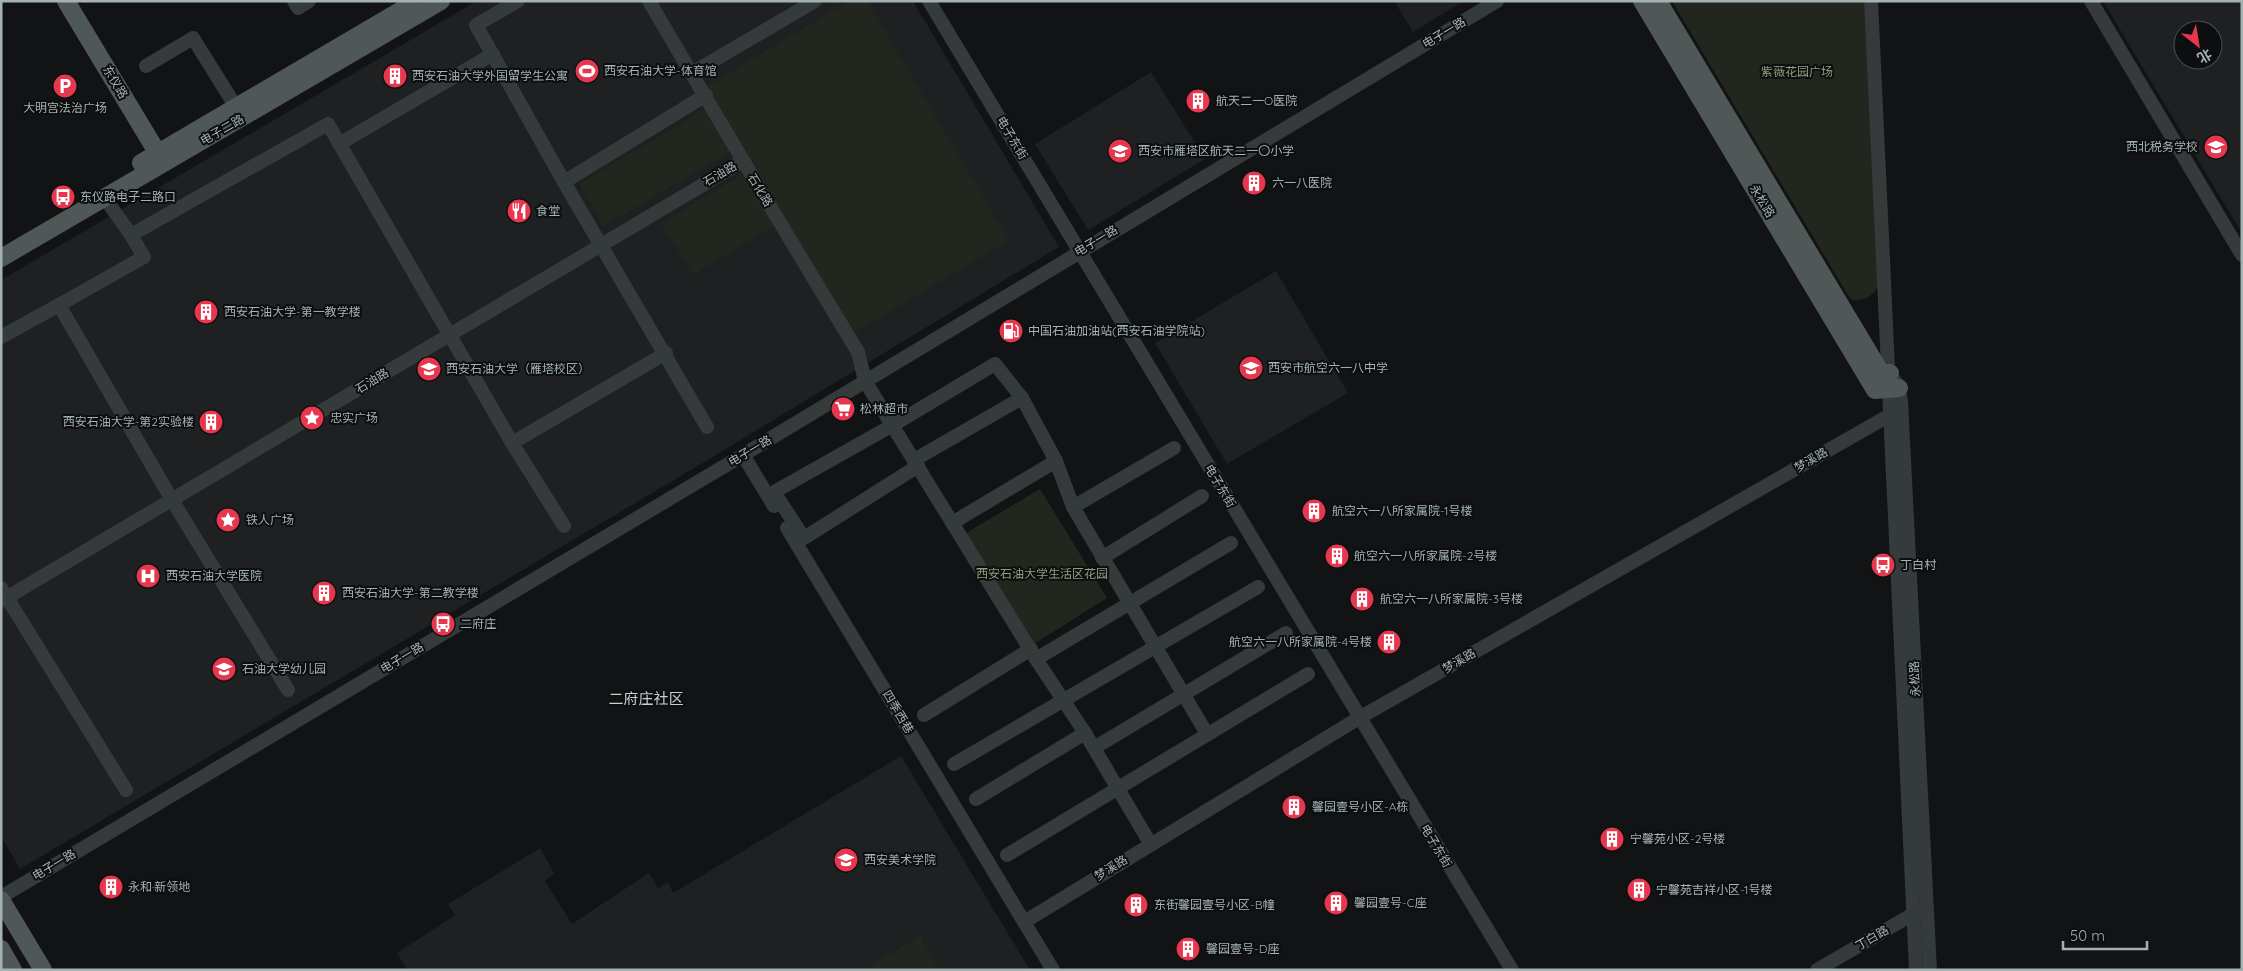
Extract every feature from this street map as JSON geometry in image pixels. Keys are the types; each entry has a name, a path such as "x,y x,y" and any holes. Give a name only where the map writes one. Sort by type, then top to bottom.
{"main road":[{"name":"东仪路","path":"66,1 165,156"},
{"name":"东仪路","path":"79,1 165,156"},
{"name":"电子二路","path":"1,258 104,197 236,108 417,1"},
{"name":"电子二路","path":"1,245 165,156 441,1"},
{"name":"永松路","path":"1642,1 1875,390 1892,383 1881,373 1658,1"},
{"path":"1,899 43,970"},
{"path":"1,949 13,970"}],"street":[{"path":"294,1 298,8 309,1"},
{"path":"518,1 476,25 564,182 666,353 707,427"},
{"name":"石化路","path":"650,1 706,95 742,161 858,352 865,381 1063,701 1085,733 1150,843"},
{"path":"692,73 815,1"},
{"name":"电子东街","path":"929,1 1512,970"},
{"name":"电子一路","path":"1,899 1497,1"},
{"path":"1871,1 1892,383"},
{"path":"2091,1 2242,255"},
{"path":"146,66 193,38 236,108"},
{"path":"339,144 493,54"},
{"path":"564,182 706,95"},
{"path":"131,235 328,124 448,336 564,526"},
{"name":"石油路","path":"3,596 172,500 742,161"},
{"path":"1,337 144,257 104,197"},
{"path":"59,305 172,500 288,690"},
{"path":"512,443 666,353"},
{"path":"1022,398 916,463 804,538 774,492 996,364 1022,398 1056,461 1073,507 1207,734"},
{"name":"永松路","path":"1892,383 1896,414 1928,906 1930,970"},
{"name":"永松路","path":"1896,414 1916,970"},
{"name":"梦溪路","path":"1024,922 1150,843 1359,718 1896,414"},
{"path":"1073,507 1174,448"},
{"name":"四季西巷","path":"743,455 1052,970"},
{"path":"952,523 1056,461"},
{"path":"1102,558 1202,496"},
{"path":"924,715 1129,602 1231,543"},
{"path":"954,764 1258,586"},
{"path":"3,596 126,790"},
{"path":"1094,748 1286,633"},
{"path":"1007,854 1308,674"},
{"path":"976,799 1085,733"},
{"name":"丁白路","path":"1817,970 1928,906"}],"shaded area":[{"name":"西安石油大学（雁塔校区）","path":"477,1 913,1 1059,247 711,458 20,869 1,836 1,280"},
{"path":"1394,1 1463,1 1413,32"},
{"name":"西北税务学校","path":"2103,1 2242,1 2242,233"},
{"name":"西安市雁塔区航天二一〇小学","path":"1151,72 1205,159 1088,230 1035,144"},
{"name":"西安市航空六一八中学","path":"1276,271 1348,393 1227,464 1155,343"},
{"name":"西安美术学院","path":"901,756 1030,970 407,970 397,953 455,915 448,904 540,848 554,873 545,881 572,924 649,873 658,888 668,882 673,893"}],"green space":[{"path":"849,1 867,1 1009,240 854,333 707,86"},
{"name":"紫薇花园广场","path":"1672,1 1865,1 1878,286 1870,296 1864,299 1852,300 1848,295"},
{"path":"706,109 730,152 604,226 579,184"},
{"path":"744,173 775,225 693,275 661,223"},
{"name":"西安石油大学生活区花园","path":"1040,489 1107,598 1034,644 966,533"},
{"path":"920,936 938,970 873,970 870,966"}],"place":[{"name":"西安石油大学-体育馆","path":"587,71"},
{"name":"西安石油大学外国留学生公寓","path":"395,76"},
{"name":"大明宫法治广场","path":"65,86"},
{"name":"航天二一O医院","path":"1198,101"},
{"name":"西北税务学校","path":"2216,147"},
{"name":"西安市雁塔区航天二一〇小学","path":"1120,151"},
{"name":"六一八医院","path":"1254,183"},
{"name":"东仪路电子二路口","path":"63,197"},
{"name":"食堂","path":"519,211"},
{"name":"西安石油大学-第一教学楼","path":"206,312"},
{"name":"中国石油加油站(西安石油学院站)","path":"1011,331"},
{"name":"西安市航空六一八中学","path":"1251,368"},
{"name":"西安石油大学（雁塔校区）","path":"429,369"},
{"name":"松林超市","path":"843,409"},
{"name":"忠实广场","path":"312,418"},
{"name":"西安石油大学-第2实验楼","path":"211,422"},
{"name":"航空六一八所家属院-1号楼","path":"1314,511"},
{"name":"铁人广场","path":"228,520"},
{"name":"航空六一八所家属院-2号楼","path":"1337,556"},
{"name":"丁白村","path":"1883,565"},
{"name":"西安石油大学医院","path":"148,576"},
{"name":"西安石油大学-第二教学楼","path":"324,593"},
{"name":"航空六一八所家属院-3号楼","path":"1362,599"},
{"name":"二府庄","path":"443,624"},
{"name":"航空六一八所家属院-4号楼","path":"1389,642"},
{"name":"石油大学幼儿园","path":"224,669"},
{"name":"馨园壹号小区-A栋","path":"1294,807"},
{"name":"宁馨苑小区-2号楼","path":"1612,839"},
{"name":"西安美术学院","path":"846,860"},
{"name":"永和·新领地","path":"111,887"},
{"name":"宁馨苑吉祥小区-1号楼","path":"1639,890"},
{"name":"馨园壹号-C座","path":"1336,903"},
{"name":"东街馨园壹号小区-B幢","path":"1136,905"},
{"name":"馨园壹号-D座","path":"1188,949"}],"district":[{"name":"二府庄社区","path":"646,699"}]}
